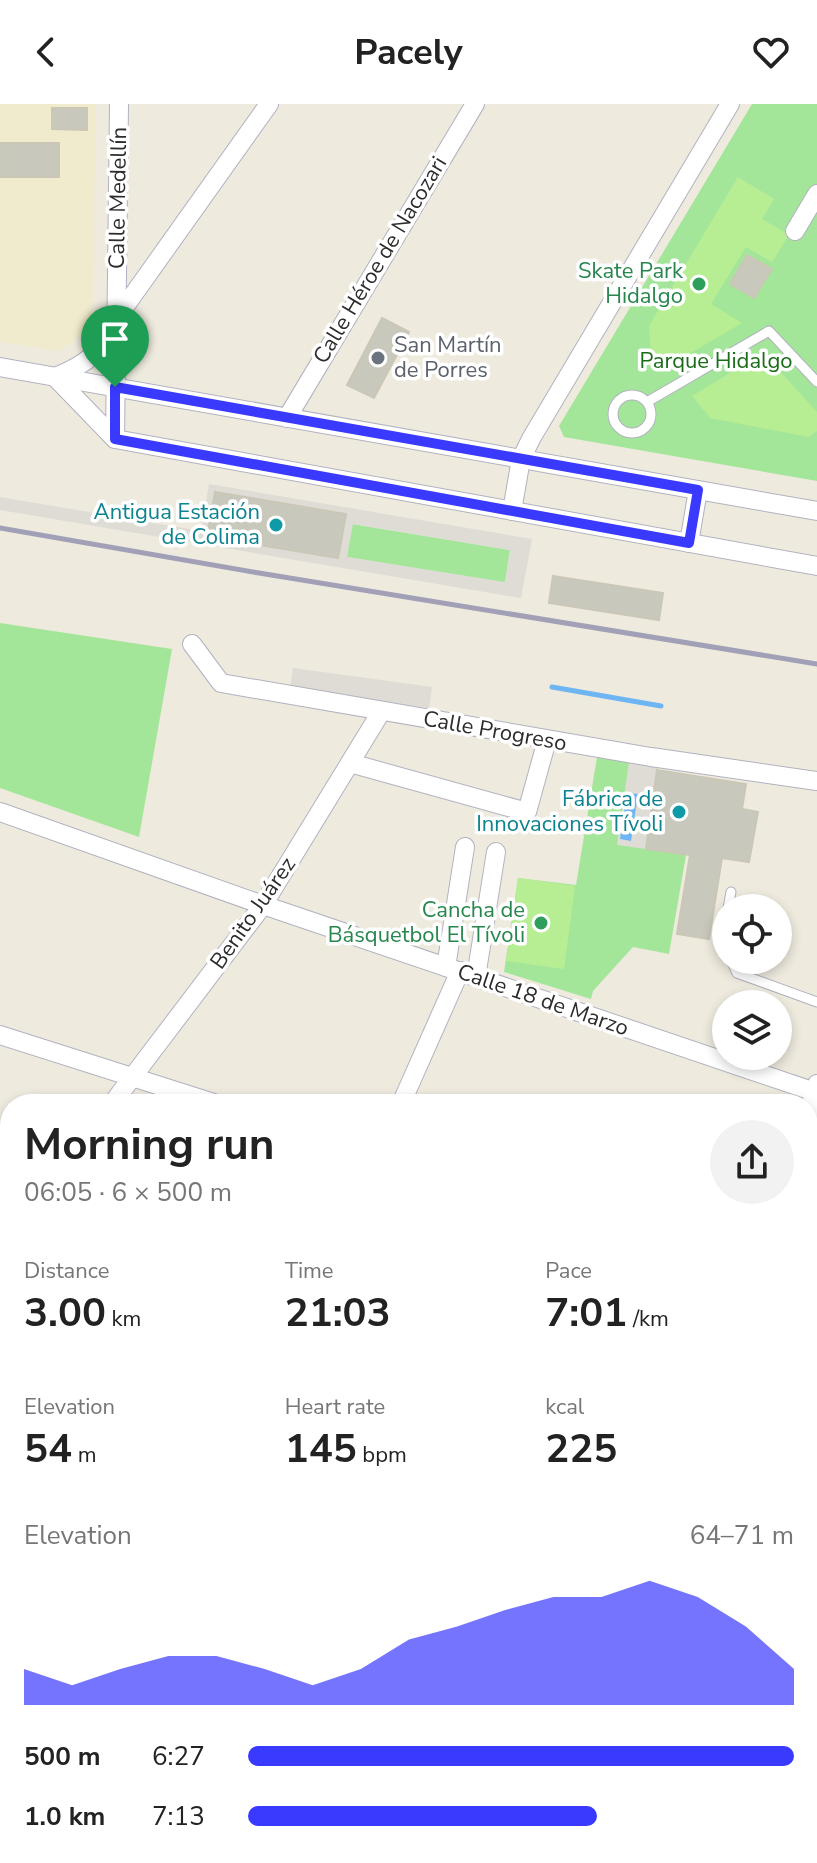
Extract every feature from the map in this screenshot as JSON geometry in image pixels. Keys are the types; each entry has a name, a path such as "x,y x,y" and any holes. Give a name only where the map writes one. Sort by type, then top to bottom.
{"street":[{"name":"Calle Medellín","path":"115,439 119,104"},
{"path":"55,377 92,358 105,342 116,319 269,104"},
{"name":"Calle Héroe de Nacozari","path":"287,418 475,104"},
{"path":"512,511 521,459 730,104"},
{"path":"795,231 817,194"},
{"path":"0,367 817,511"},
{"path":"55,377 115,439 817,566"},
{"path":"689,543 698,490"},
{"name":"Calle Progreso","path":"192,644 221,683 547,740 817,781"},
{"name":"Benito Juárez","path":"119,1094 263,905 381,712"},
{"path":"350,763 527,812 547,740"},
{"name":"Calle 18 de Marzo","path":"0,812 461,972 816,1088"},
{"path":"406,1094 461,972 495,859 464,854 461,972"},
{"path":"0,1035 185,1094"}],"lane":[{"path":"647,402 769,331 817,382"},
{"path":"636,395 647,402 652,414 651,421 642,431 624,432 615,424 614,406 623,397 636,395"},
{"path":"740,974 817,1002"}],"shaded area":[{"path":"0,104 96,104 92,327 61,351 0,342"},
{"path":"209,484 532,539 521,598 0,510 0,497 201,531","holes":["215,493 345,514 338,558 208,536","353,524 510,550 505,582 347,557"]},
{"path":"293,668 432,687 429,708 290,689"},
{"path":"629,762 658,766 646,849 617,845"}],"green space":[{"name":"Parque Hidalgo","path":"752,104 817,104 817,481 564,437 559,426"},
{"name":"Skate Park Hidalgo","path":"738,177 774,199 762,219 789,235 772,262 746,247 711,304 742,323 665,368 651,356 649,326"},
{"path":"763,353 817,412 817,431 808,437 710,418 692,396"},
{"path":"352,524 510,550 505,583 347,557"},
{"path":"0,623 172,649 139,837 0,788"},
{"path":"597,757 658,766 646,849 686,855 669,954 633,947 593,991 591,999 504,972 518,878 576,885"},
{"name":"Cancha de Básquetbol El Tívoli","path":"518,878 575,886 564,969 506,961"}],"water":[{"path":"627,793 638,794 631,841 620,839"}],"building":[{"path":"52,108 87,108 87,130 52,129"},
{"path":"0,143 59,143 59,177 0,177"},
{"path":"747,255 772,269 754,298 730,284"},
{"name":"San Martín de Porres","path":"382,318 409,332 374,398 347,385"},
{"name":"Antigua Estación de Colima","path":"215,492 346,514 338,558 207,536"},
{"path":"553,576 663,593 659,620 549,603"},
{"path":"657,770 746,784 742,809 758,812 749,862 722,858 716,894 712,894 709,939 677,934 690,855 646,849"}],"waterway":[{"path":"552,687 661,706"}],"railway":[{"path":"0,528 817,664"}],"place":[{"name":"Skate Park Hidalgo","path":"699,284"},
{"name":"San Martín de Porres","path":"378,358"},
{"name":"Antigua Estación de Colima","path":"276,525"},
{"name":"Fábrica de Innovaciones Tívoli","path":"679,812"},
{"name":"Cancha de Básquetbol El Tívoli","path":"541,923"}],"route":[{"path":"115,387 698,490 689,543 115,439 115,387"}]}
